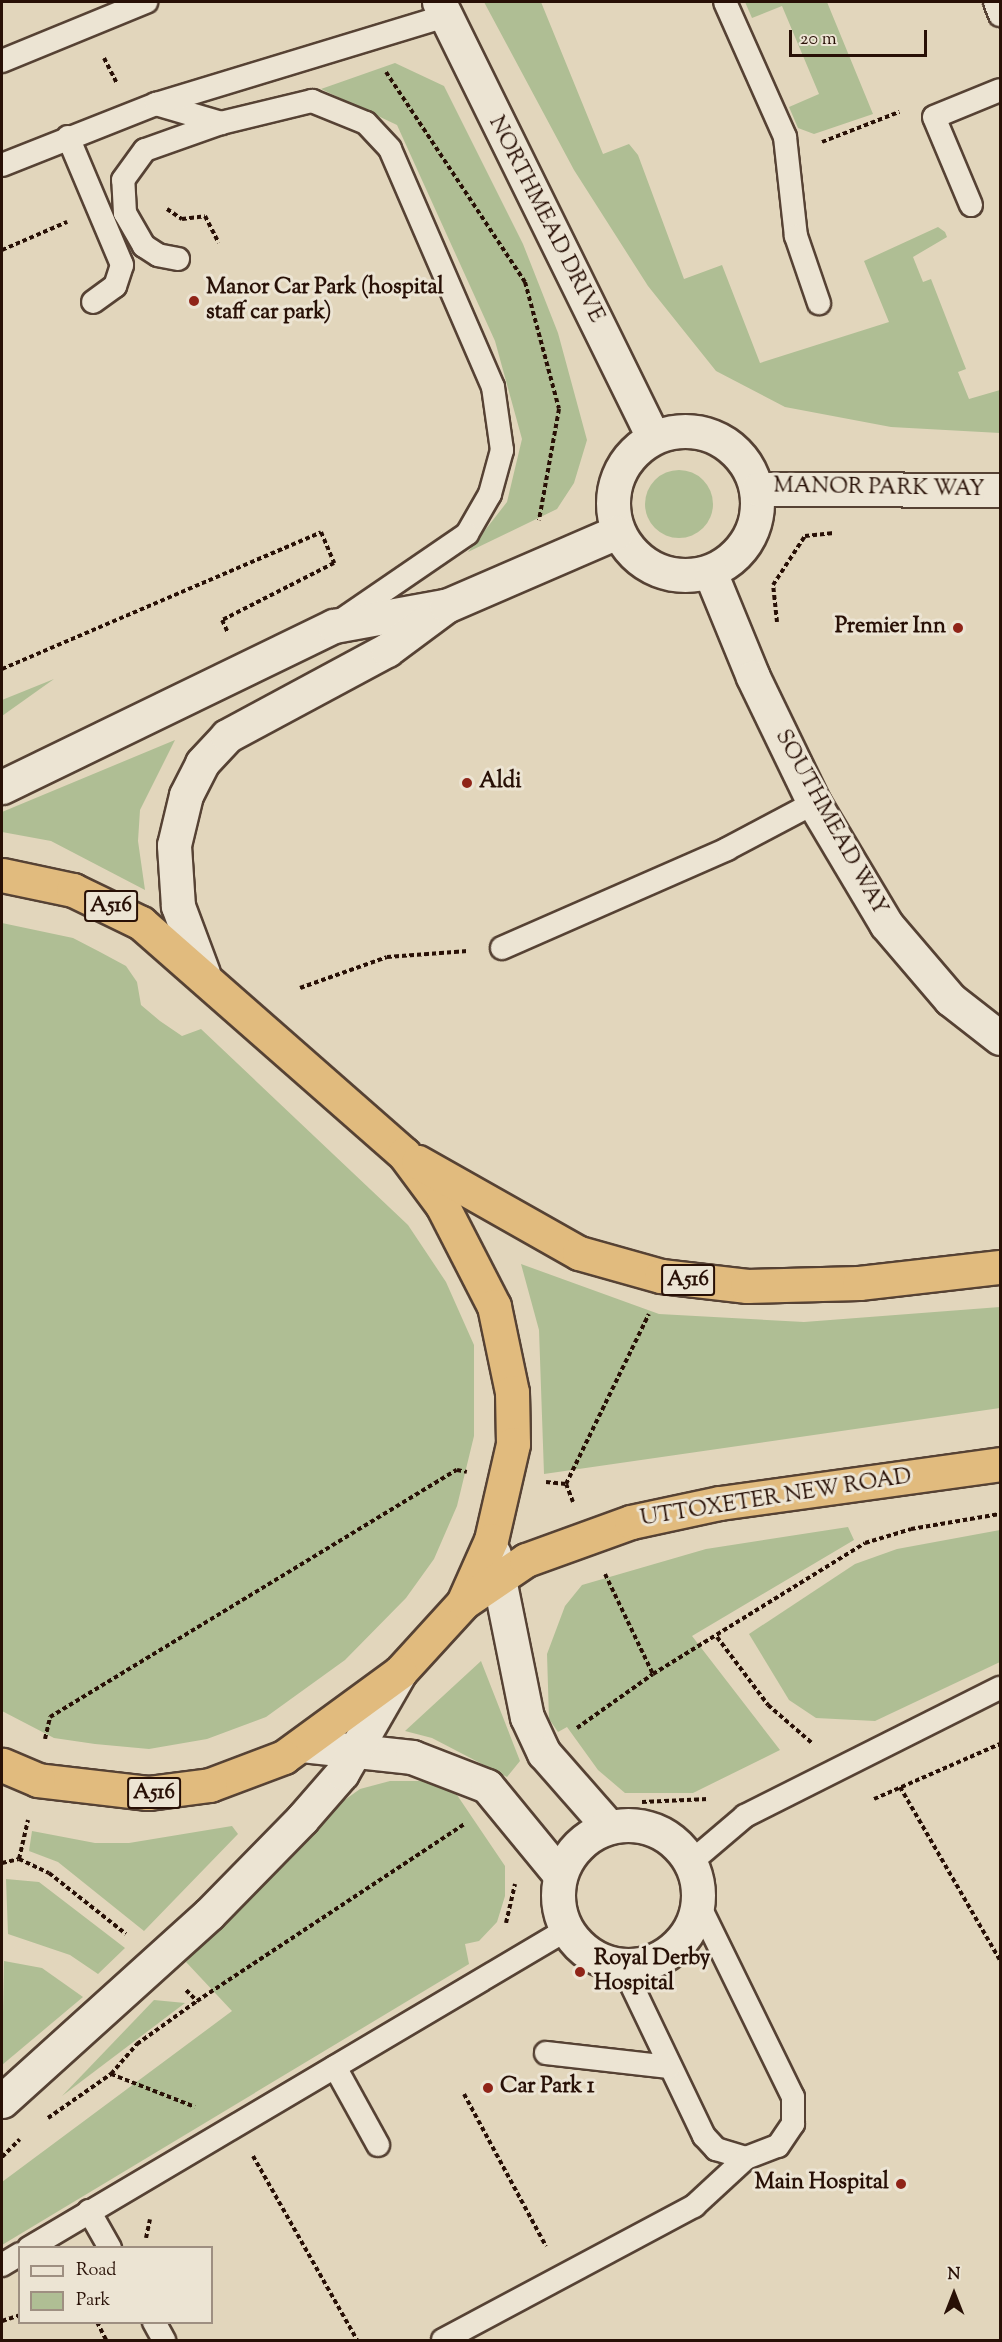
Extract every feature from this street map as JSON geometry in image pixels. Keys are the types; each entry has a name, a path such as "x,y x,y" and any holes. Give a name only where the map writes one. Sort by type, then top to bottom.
{"highway":[{"name":"A516","path":"2,875 73,890 107,904 141,923 203,973 404,1154 442,1205 494,1305 512,1392 509,1478 491,1540 463,1603 400,1672 302,1745 210,1785 148,1793 38,1780 2,1765"},
{"name":"A516","path":"404,1154 579,1253 661,1276 747,1286 859,1283 1000,1267"},
{"name":"UTTOXETER NEW ROAD","path":"463,1603 497,1577 586,1535 631,1522 720,1503 1000,1464"}],"street":[{"name":"NORTHMEAD DRIVE","path":"442,9 653,437"},
{"path":"697,431 722,441 744,460 758,489 757,516 747,542 710,572 667,574 641,562 617,532 612,493 624,462 653,437 697,431"},
{"name":"MANOR PARK WAY","path":"758,489 808,485 1000,490"},
{"path":"2,787 334,626 446,606 617,532"},
{"name":"SOUTHMEAD WAY","path":"710,572 740,647 814,803 912,960 950,999 1000,1038"},
{"path":"203,973 178,906 174,845 186,795 202,763 227,736 387,651 446,606"},
{"path":"491,1540 527,1717 544,1753 609,1827"},
{"path":"2,2101 209,1914 302,1819 358,1747 400,1672"},
{"path":"302,1745 358,1747 412,1756 487,1786 560,1875"},
{"path":"633,1824 656,1830 691,1862 698,1903 693,1924 664,1956 622,1965 600,1960 566,1930 559,1912 560,1875 571,1853 609,1827 633,1824"}],"lane":[{"path":"2,61 146,2"},
{"path":"725,2 785,137 796,236 819,303"},
{"path":"995,2 1000,15"},
{"path":"2,165 156,104 368,43 442,9"},
{"path":"971,205 934,117 1000,90"},
{"path":"178,259 158,255 134,235 122,204 123,180 145,150 221,123 312,100 350,113 380,135 499,410 500,469 467,534 334,626"},
{"path":"156,104 221,123"},
{"path":"68,137 122,266 116,286 93,302"},
{"path":"502,948 728,849 814,803"},
{"path":"691,1862 745,1816 1000,1688"},
{"path":"622,1965 704,2136 716,2149 747,2158 769,2153 787,2136 793,2097 698,1903"},
{"path":"32,2246 566,1930"},
{"path":"546,2053 669,2067"},
{"path":"335,2067 378,2145"},
{"path":"443,2340 694,2206 747,2158"},
{"path":"90,2211 109,2246"},
{"path":"2,2265 18,2255"},
{"path":"154,2324 164,2340"}],"path":[{"path":"368,43 525,282 559,409 528,571"},
{"path":"787,155 927,101 934,117"},
{"path":"2,250 99,209"},
{"path":"2,669 321,532 334,563 222,620 246,670"},
{"path":"740,647 778,630 773,585 805,536 838,532"},
{"path":"300,988 387,957 502,948"},
{"path":"50,1717 457,1470 566,1484"},
{"path":"590,1718 865,1543 911,1529 1000,1514"},
{"path":"717,1637 768,1705 816,1747"},
{"path":"806,1752 825,1742"},
{"path":"874,1799 1000,1744"},
{"path":"900,1787 1000,1960"},
{"path":"630,1800 691,1803 716,1797"},
{"path":"44,2121 111,2074 137,2044 197,2001 473,1818"},
{"path":"19,1859 49,1873 136,1943"},
{"path":"499,1934 513,1908 514,1874"},
{"path":"464,2094 564,2277"},
{"path":"2,2157 24,2135"},
{"path":"251,2153 357,2340"},
{"path":"2,2321 18,2317"},
{"path":"98,2324 106,2340"}],"green space":[{"path":"484,2 541,2 603,154 629,144 638,155 684,279 722,265 760,363 889,322 864,261 938,227 945,232 947,237 913,257 923,282 931,279 966,369 958,372 969,399 1000,390 1000,433 891,427 785,407 716,371 648,286 574,170"},
{"path":"745,2 827,2 873,114 814,134 798,128 789,107 819,94 782,6 752,18"},
{"path":"395,63 444,86 523,244 558,333 587,440 574,483 557,509 468,552 507,502 522,439 495,341 397,125 321,89"},
{"path":"679,470 692,473 703,480 710,491 713,504 710,517 703,528 692,535 679,538 666,535 655,528 648,517 645,504 648,491 655,480 666,473"},
{"path":"54,679 2,716 2,700"},
{"path":"175,740 140,810 138,841 145,890 51,841 2,832 2,812"},
{"path":"2,923 73,938 100,952 126,966 137,982 141,1005 160,1021 182,1036 201,1029 408,1225 446,1282 474,1345 474,1436 457,1506 434,1559 406,1598 345,1660 266,1717 207,1739 149,1749 95,1744 54,1738 2,1711"},
{"path":"521,1264 659,1314 804,1322 1000,1307 1000,1408 544,1474 539,1330"},
{"path":"848,1527 854,1540 692,1636 780,1750 693,1793 625,1793 598,1770 567,1727 558,1732 549,1719 547,1654 565,1606 582,1585 706,1549"},
{"path":"1000,1530 1000,1662 875,1721 816,1718 789,1700 749,1634 855,1564 897,1549"},
{"path":"481,1661 520,1761 507,1777 432,1738 405,1731"},
{"path":"390,1781 428,1781 457,1795 505,1866 505,1896 497,1922 479,1941 465,1944 469,1964 2,2245 2,2182 232,2011 186,1962 332,1809 360,1789"},
{"path":"232,1826 238,1834 144,1931 58,1862 29,1851 32,1831 95,1843 129,1843"},
{"path":"6,1879 39,1882 125,1948 98,1974 70,1955 8,1934"},
{"path":"4,1961 42,1968 83,1997 2,2065"},
{"path":"154,2000 185,2003 62,2096"}],"place":[{"name":"Manor Car Park (hospital staff car park)","path":"194,301"},
{"name":"Premier Inn","path":"958,628"},
{"name":"Aldi","path":"467,783"},
{"name":"Royal Derby Hospital","path":"580,1972"},
{"name":"Car Park 1","path":"488,2088"},
{"name":"Main Hospital","path":"901,2184"}]}
